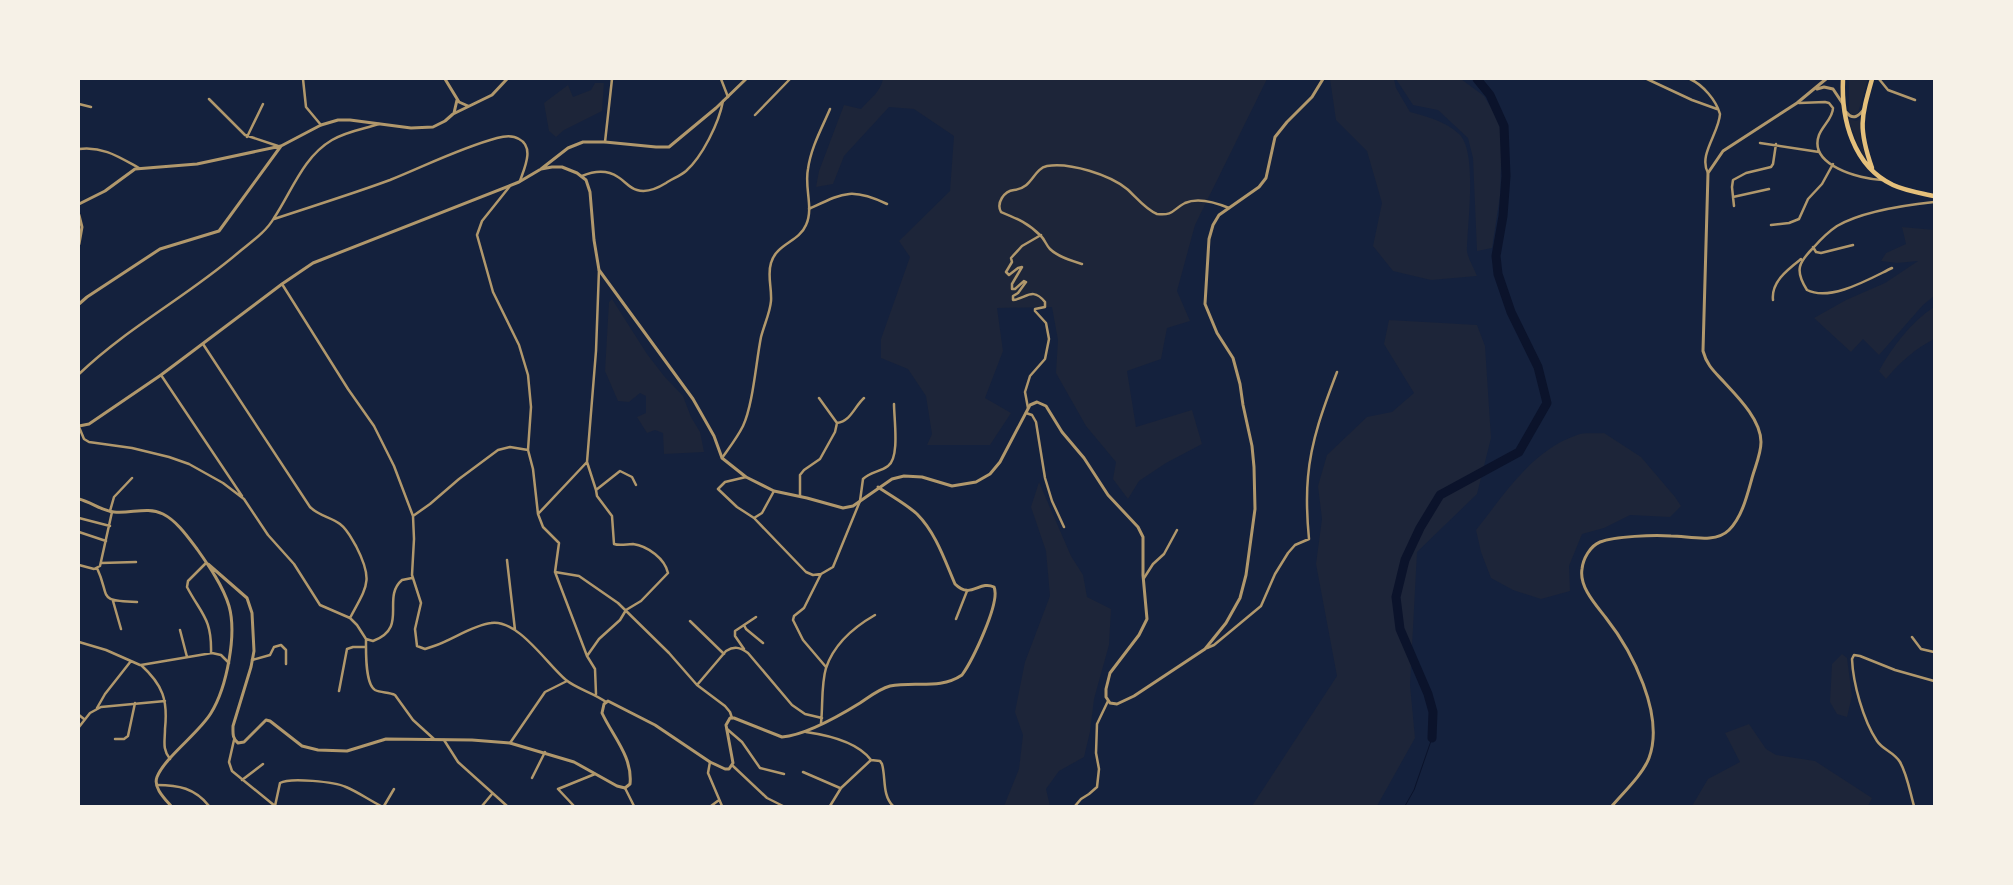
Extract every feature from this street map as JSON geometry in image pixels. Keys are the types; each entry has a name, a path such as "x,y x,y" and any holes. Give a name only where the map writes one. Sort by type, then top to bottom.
{"highway":[{"path":"1843,79 1846,121 1861,157 1885,180 1897,187 1934,196"},
{"path":"1872,79 1864,108 1862,139 1872,169"}],"street":[{"path":"303,79 306,107 321,125"},
{"path":"445,79 457,100 468,106"},
{"path":"79,204 100,194 128,173 139,168 197,164 279,146 321,125 338,120 383,123 411,128 433,127 445,121 453,114 492,95 507,79"},
{"path":"605,142 612,79"},
{"path":"720,79 728,97"},
{"path":"244,499 224,483 189,464 144,451 89,442 84,439 79,427 89,424 161,375 313,263 519,182 575,145 583,142 605,142 644,147 669,146 684,136 746,79"},
{"path":"755,115 790,79"},
{"path":"1205,649 1226,623 1240,598 1246,574 1255,509 1252,446 1240,384 1233,358 1217,334 1205,304 1206,258 1211,230 1215,220 1259,187 1266,178 1275,138 1287,122 1312,97 1324,79"},
{"path":"1647,79 1692,100 1718,109"},
{"path":"1612,806 1648,760 1652,737 1651,720 1646,694 1632,658 1616,631 1584,586 1581,572 1583,560 1591,548 1599,542 1609,540 1670,536 1709,538 1724,535 1731,528 1742,508 1761,445 1759,429 1752,416 1725,382 1710,368 1703,352 1708,173 1705,165 1720,119 1718,109 1704,89 1698,82 1690,79"},
{"path":"1708,173 1723,151 1797,103 1826,79"},
{"path":"1878,79 1888,90 1915,100"},
{"path":"1814,90 1833,89 1844,105 1847,114 1853,117 1860,115 1864,108"},
{"path":"209,99 247,136 279,146"},
{"path":"453,114 457,100"},
{"path":"582,176 594,171 607,172 638,190 650,190 663,185 684,173 698,157 717,120 723,102"},
{"path":"1797,103 1825,102 1829,103 1833,108 1832,115 1819,136 1817,143 1818,152"},
{"path":"79,104 91,107"},
{"path":"247,136 263,104"},
{"path":"722,458 738,434 746,417 762,334 771,301 770,266 772,257 778,249 806,226 808,209 806,182 808,168 812,150 830,109"},
{"path":"79,374 100,354 231,259 259,235 274,218 292,186 321,148 344,134 383,123"},
{"path":"274,218 348,194 505,136 520,139 526,146 528,154 519,182"},
{"path":"1760,143 1818,152 1833,164 1858,177 1885,180"},
{"path":"1734,206 1733,180 1746,172 1770,167 1773,164 1776,144"},
{"path":"79,304 86,297 156,251 219,231 279,146"},
{"path":"79,149 94,148 108,151 139,168"},
{"path":"1771,225 1789,223 1799,219 1808,199 1822,184 1833,164"},
{"path":"1082,264 1070,261 1051,250 1040,235 1018,218 1002,213 999,208 1005,194 1008,191 1025,188 1040,171 1048,166 1080,168 1125,187 1157,214 1171,214 1183,204 1192,201 1216,203 1229,208"},
{"path":"541,169 562,167 582,176 586,180 590,192 598,270 596,351 587,462 597,496 612,516 614,544 636,544 653,552 667,567 668,573 649,594 626,610 614,626 599,639 587,656"},
{"path":"510,186 482,221 477,235 493,292 519,345 528,375 532,407 528,450 534,478 538,514 543,526 559,543 555,572 587,656 595,669 596,694"},
{"path":"1733,197 1770,189"},
{"path":"808,209 850,192 873,197 888,204"},
{"path":"1773,300 1772,293 1776,284 1834,229 1850,221 1890,209 1934,202"},
{"path":"79,215 82,227 79,244"},
{"path":"598,270 696,404 714,436 722,458 746,477 774,491 843,508 853,506 892,479 907,476 922,477 952,486 976,482 990,474 1000,462 1008,450 1028,408 1025,392 1030,376 1045,359 1049,339 1046,324 1036,314 1035,310 1044,308 1046,304 1043,299 1032,294 1013,300 1012,296 1018,293 1026,282 1024,281 1015,289 1012,289 1012,284 1022,268 1018,268 1009,275 1006,272 1012,262 1011,258 1016,251 1040,235"},
{"path":"1813,247 1816,252 1821,253 1853,245"},
{"path":"1802,258 1801,277 1807,290 1815,292 1845,289 1892,268"},
{"path":"282,284 384,442 394,466 412,516 412,578 421,603 415,635 417,646 425,649 490,623 504,623 515,630 567,681 596,694 606,702 611,701 655,725 710,762 725,769 730,769 733,766"},
{"path":"203,343 310,507 322,516 338,523 350,536 363,560 367,577 364,591 350,618"},
{"path":"1108,701 1115,704 1123,702 1214,645 1261,606 1278,569 1288,553 1295,544 1308,539 1306,508 1311,454 1323,410 1337,372"},
{"path":"161,375 268,535 294,564 320,605 350,618 357,625 366,639 367,670 372,687 377,691 395,695 413,720 436,740"},
{"path":"800,496 800,475 820,459 835,432 836,423 819,398"},
{"path":"836,423 853,414 857,404 864,398"},
{"path":"1028,408 1037,402 1046,406 1062,432 1084,458 1108,495 1138,527 1143,537 1143,580 1147,619 1139,635 1110,673 1106,689 1108,701 1098,724 1096,753 1099,769 1097,787 1089,794 1080,798 1075,806"},
{"path":"746,477 725,482 718,489 737,507 754,518 806,572 813,575 821,574 833,567 860,500 863,479 888,466 894,456 894,404"},
{"path":"1026,413 1032,415 1036,422 1046,484 1064,527"},
{"path":"412,516 498,450 510,447 528,450"},
{"path":"538,514 587,462"},
{"path":"596,490 622,470 632,477 636,485"},
{"path":"97,568 101,563 110,526 114,497 132,478"},
{"path":"732,718 782,737 804,731 821,723 887,687 909,684 940,684 962,675 985,629 996,596 996,590 991,585 967,591 960,589 955,584 934,537 922,519 910,508 878,488"},
{"path":"754,518 762,513 774,491"},
{"path":"79,498 111,512 142,510 165,515 184,533 207,563 229,607 231,619 229,663 222,690 210,714 158,775 156,785 171,806"},
{"path":"79,518 110,526"},
{"path":"1143,580 1153,564 1164,554 1177,530"},
{"path":"79,532 106,541"},
{"path":"507,560 515,630"},
{"path":"101,563 136,562"},
{"path":"207,563 188,581 188,586 209,622 211,653"},
{"path":"207,563 242,593 250,603 254,643 252,660 235,716 232,736 234,740 228,762 232,771 275,806 280,783 286,781 313,781 342,786 383,806 394,789"},
{"path":"79,564 97,568"},
{"path":"97,568 103,581 104,594 113,601 137,602"},
{"path":"555,572 579,576 626,610 669,653 697,685 725,706 732,718"},
{"path":"821,574 804,608 794,616 793,620 803,640 826,667"},
{"path":"366,639 373,641 389,631 393,624 394,599 397,586 402,580 412,578"},
{"path":"956,619 967,591"},
{"path":"113,601 121,629"},
{"path":"821,723 826,667 847,634 875,615"},
{"path":"756,617 735,631 735,636 744,650 792,705 805,714 822,718"},
{"path":"690,621 724,654"},
{"path":"744,624 746,629 763,643"},
{"path":"180,630 187,658"},
{"path":"1912,637 1921,649 1934,652"},
{"path":"79,642 141,665 160,687 165,701 164,746 170,759"},
{"path":"252,660 270,655 274,647 281,644 286,650 286,664"},
{"path":"339,691 347,649 366,647"},
{"path":"697,685 724,654 732,648 744,650"},
{"path":"141,665 211,653 219,654 229,663"},
{"path":"1914,806 1901,763 1894,754 1877,741 1864,712 1855,682 1852,658 1854,655 1860,656 1895,670 1934,681"},
{"path":"79,728 84,719 97,709 105,694 131,661"},
{"path":"510,743 545,692 567,681"},
{"path":"97,709 135,703 165,701"},
{"path":"606,702 602,708 602,713 622,748 627,762 630,784 625,788"},
{"path":"116,739 124,739 128,736 135,703"},
{"path":"79,715 84,719"},
{"path":"732,718 727,721 727,729 733,766 766,798 783,806"},
{"path":"234,740 238,743 244,742 266,720 270,721 302,746 318,750 347,751 386,739 510,743 574,762 617,786 625,788 634,806"},
{"path":"727,729 742,742 760,768 784,774"},
{"path":"804,731 832,736 845,742 871,760 880,761 889,801 893,806"},
{"path":"444,740 458,762 507,806"},
{"path":"532,778 545,752"},
{"path":"830,806 841,788 871,760"},
{"path":"710,762 708,773 722,806"},
{"path":"242,780 263,764"},
{"path":"803,772 841,788"},
{"path":"574,806 558,789 597,774"},
{"path":"156,785 185,787 203,799 209,806"},
{"path":"482,806 492,794"},
{"path":"711,806 719,800"},
{"path":"886,806 889,801"}],"shaded area":[{"path":"883,79 1267,79 1195,225 1177,291 1190,321 1167,328 1161,359 1127,371 1136,427 1192,410 1202,444 1166,463 1139,481 1128,499 1113,479 1116,462 1086,426 1056,373 1058,340 1052,307 997,308 1003,351 985,398 1011,413 990,445 927,445 932,434 926,396 908,369 881,358 881,339 910,257 899,241 950,191 954,136 914,109 889,107 844,156 833,184 816,187 819,171 844,105 861,109 877,92"},
{"path":"1330,79 1394,79 1396,88 1410,112 1442,123 1459,134 1465,143 1470,172 1467,251 1477,276 1431,280 1393,271 1373,246 1382,203 1367,151 1336,120"},
{"path":"1396,79 1461,79 1484,96 1502,126 1500,196 1492,248 1477,251 1473,158 1468,138 1438,110 1413,105"},
{"path":"1849,79 1868,79 1856,115 1851,114 1849,111"},
{"path":"595,83 604,83 602,111 564,130 556,137 549,131 544,103 568,85 573,97 591,90"},
{"path":"1848,118 1856,121 1860,119 1860,139 1867,162 1857,143"},
{"path":"1902,227 1934,230 1934,296 1923,305 1879,355 1863,339 1851,352 1814,318 1846,300 1885,283 1918,261 1897,263 1881,261 1886,253 1906,244"},
{"path":"612,299 647,354 683,396 691,417 700,432 704,452 664,454 663,433 655,430 647,433 637,417 646,413 646,396 640,393 629,402 618,401 605,371 609,302"},
{"path":"1934,307 1934,339 1908,356 1886,379 1879,371 1890,353 1910,328"},
{"path":"1389,320 1477,325 1485,346 1491,438 1477,494 1417,552 1410,685 1415,738 1377,806 1252,806 1337,676 1316,564 1322,519 1318,486 1327,455 1367,417 1392,412 1414,393 1384,344"},
{"path":"1604,433 1641,457 1681,506 1670,517 1630,515 1604,528 1582,534 1569,566 1570,591 1541,599 1513,590 1491,578 1481,552 1476,530 1497,502 1520,475 1546,451 1580,434"},
{"path":"1039,482 1071,556 1083,575 1087,597 1111,609 1109,645 1094,699 1090,732 1084,757 1059,771 1046,789 1050,806 1004,806 1019,769 1023,735 1015,712 1025,662 1050,596 1046,551 1031,507"},
{"path":"1842,654 1847,658 1852,696 1847,717 1837,714 1830,702 1832,664"},
{"path":"1749,724 1766,749 1776,755 1815,761 1872,798 1868,806 1692,806 1708,779 1740,762 1725,733"}],"waterway":[{"path":"1432,738 1433,712 1428,694 1400,629 1396,597 1405,560 1420,528 1440,495 1519,452 1547,403 1538,367 1511,312 1498,274 1496,256 1503,216 1506,176 1504,126 1490,95 1477,79"},
{"path":"1405,806 1414,790 1432,738"}]}
